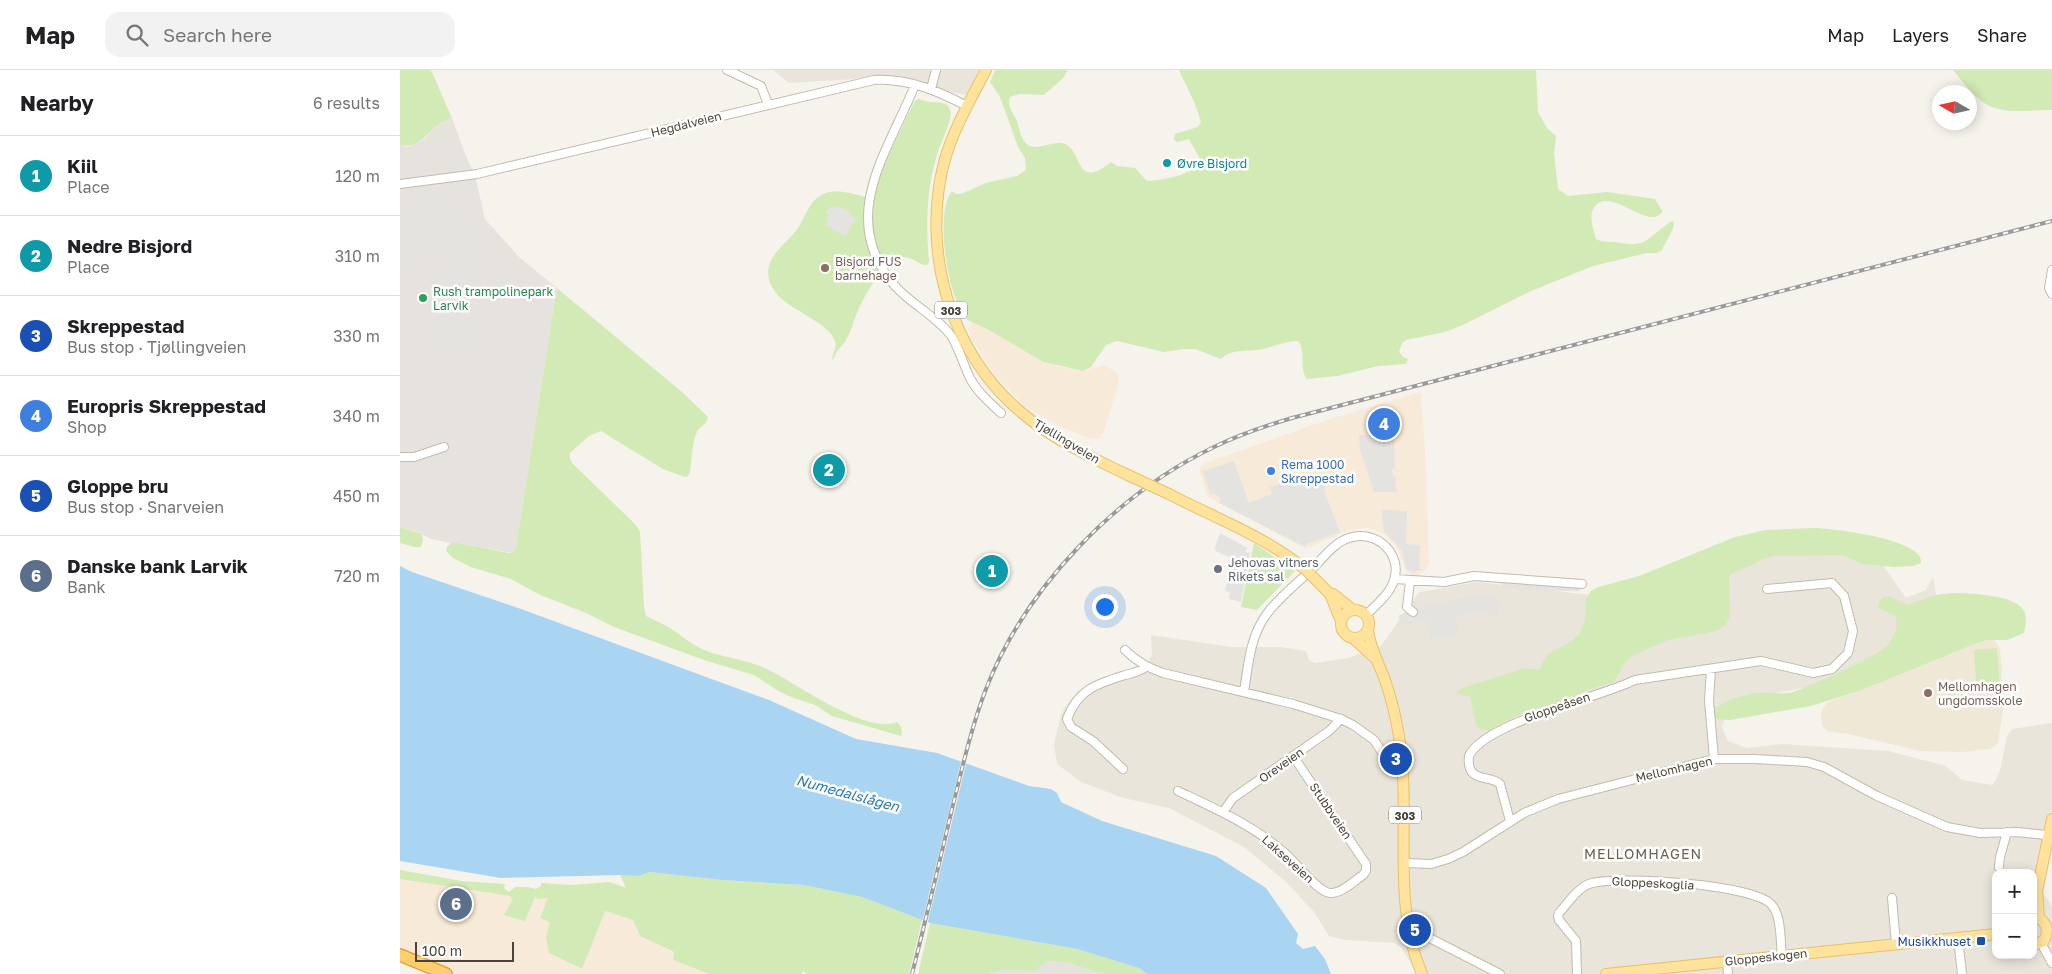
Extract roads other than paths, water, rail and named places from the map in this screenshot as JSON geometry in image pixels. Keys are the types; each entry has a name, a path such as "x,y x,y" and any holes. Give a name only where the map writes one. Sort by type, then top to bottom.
{"highway":[{"path":"400,955 446,974"}],"main road":[{"name":"Tjøllingveien","path":"986,70 967,106 945,160 937,206 936,233 940,267 958,328 985,373 1002,394 1021,412 1066,444 1264,541 1308,572 1329,593"},
{"name":"303","path":"1329,593 1353,610 1360,611 1366,615 1369,622 1368,630 1375,658 1391,698 1400,743 1404,780 1407,923 1412,948 1422,974"},
{"name":"303","path":"1329,593 1344,633 1353,638 1375,658"},
{"path":"1341,621 1346,613 1353,610"},
{"path":"1353,638 1362,636 1368,630"},
{"path":"2037,885 2052,819"},
{"path":"2037,902 2047,935 2037,944"},
{"name":"Gloppeskogen","path":"1606,974 1992,934"}],"street":[{"path":"727,70 761,86 768,104"},
{"path":"931,89 936,70"},
{"name":"Hegdalveien","path":"400,184 477,174 874,80 900,81 931,89 967,106"},
{"path":"916,85 874,178 870,197 869,217 872,252 882,269 907,299 934,320 952,338 970,378 1001,414"},
{"path":"2052,270 2049,288 2052,294"},
{"path":"400,458 414,457 444,447"},
{"path":"1244,692 1251,650 1265,616 1277,602 1341,541 1350,537 1371,538 1383,544 1394,557 1395,579 1390,589 1366,615"},
{"path":"1395,579 1444,582 1474,576 1582,584"},
{"path":"1410,580 1407,607 1413,612"},
{"name":"Gloppeåsen","path":"1510,821 1500,784 1495,780 1478,777 1472,771 1469,756 1478,744 1524,718 1560,708 1590,695 1620,688 1635,680 1761,661 1812,672 1832,669 1848,653 1853,631 1844,596 1832,582 1767,588"},
{"path":"1125,650 1132,658 1163,672 1316,710 1341,719 1374,740 1391,766"},
{"path":"1123,769 1092,741 1071,727 1067,719 1073,704 1081,694 1109,680 1141,671 1147,666"},
{"path":"1711,670 1709,700 1714,759"},
{"name":"Oreveien","path":"1223,812 1233,798 1329,731 1341,719"},
{"name":"Stubbveien","path":"1294,756 1364,860 1367,868"},
{"name":"Mellomhagen","path":"1405,864 1431,864 1463,852 1510,821 1558,799 1714,759 1807,762 1824,767 1877,796 1947,827 1980,833 2007,832 2047,835"},
{"name":"Lakseveien","path":"1178,792 1223,812 1258,832 1275,844 1324,892 1338,892 1363,875 1367,868"},
{"path":"1999,867 2007,832"},
{"name":"Gloppeskoglia","path":"1577,974 1576,941 1559,920 1559,913 1586,885 1619,880 1709,886 1757,896 1770,904 1776,914 1782,956"},
{"path":"1892,898 1896,944"},
{"path":"1416,931 1500,974"},
{"path":"1958,938 1962,974"},
{"path":"2037,944 2052,962"},
{"path":"1727,961 1728,974"}],"water":[{"name":"Numedalslågen","path":"400,566 412,572 521,609 769,700 856,739 937,753 1029,786 1051,789 1057,793 1061,802 1102,821 1216,856 1266,888 1298,934 1296,943 1303,949 1315,946 1325,959 1331,974 1147,974 1139,968 1077,949 930,923 862,897 804,885 722,880 649,872 639,876 501,878 400,861"}],"railway":[{"path":"912,974 971,734 986,689 1003,652 1024,615 1049,580 1109,518 1143,490 1178,467 1214,447 1292,418 2052,221"}],"place":[{"name":"Øvre Bisjord","path":"1167,163"},
{"name":"Bisjord FUS barnehage","path":"825,268"},
{"name":"Rush trampolinepark Larvik","path":"423,298"},
{"name":"Europris Skreppestad","path":"1384,424"},
{"name":"Nedre Bisjord","path":"829,470"},
{"name":"Rema 1000 Skreppestad","path":"1271,471"},
{"name":"Jehovas vitners Rikets sal","path":"1218,569"},
{"name":"Kiil","path":"992,571"},
{"name":"Mellomhagen ungdomsskole","path":"1928,693"},
{"name":"Skreppestad","path":"1396,759"},
{"name":"Danske bank Larvik","path":"456,904"},
{"name":"Gloppe bru","path":"1415,930"},
{"name":"Musikkhuset","path":"1981,941"}],"district":[{"name":"MELLOMHAGEN","path":"1643,853"}]}
